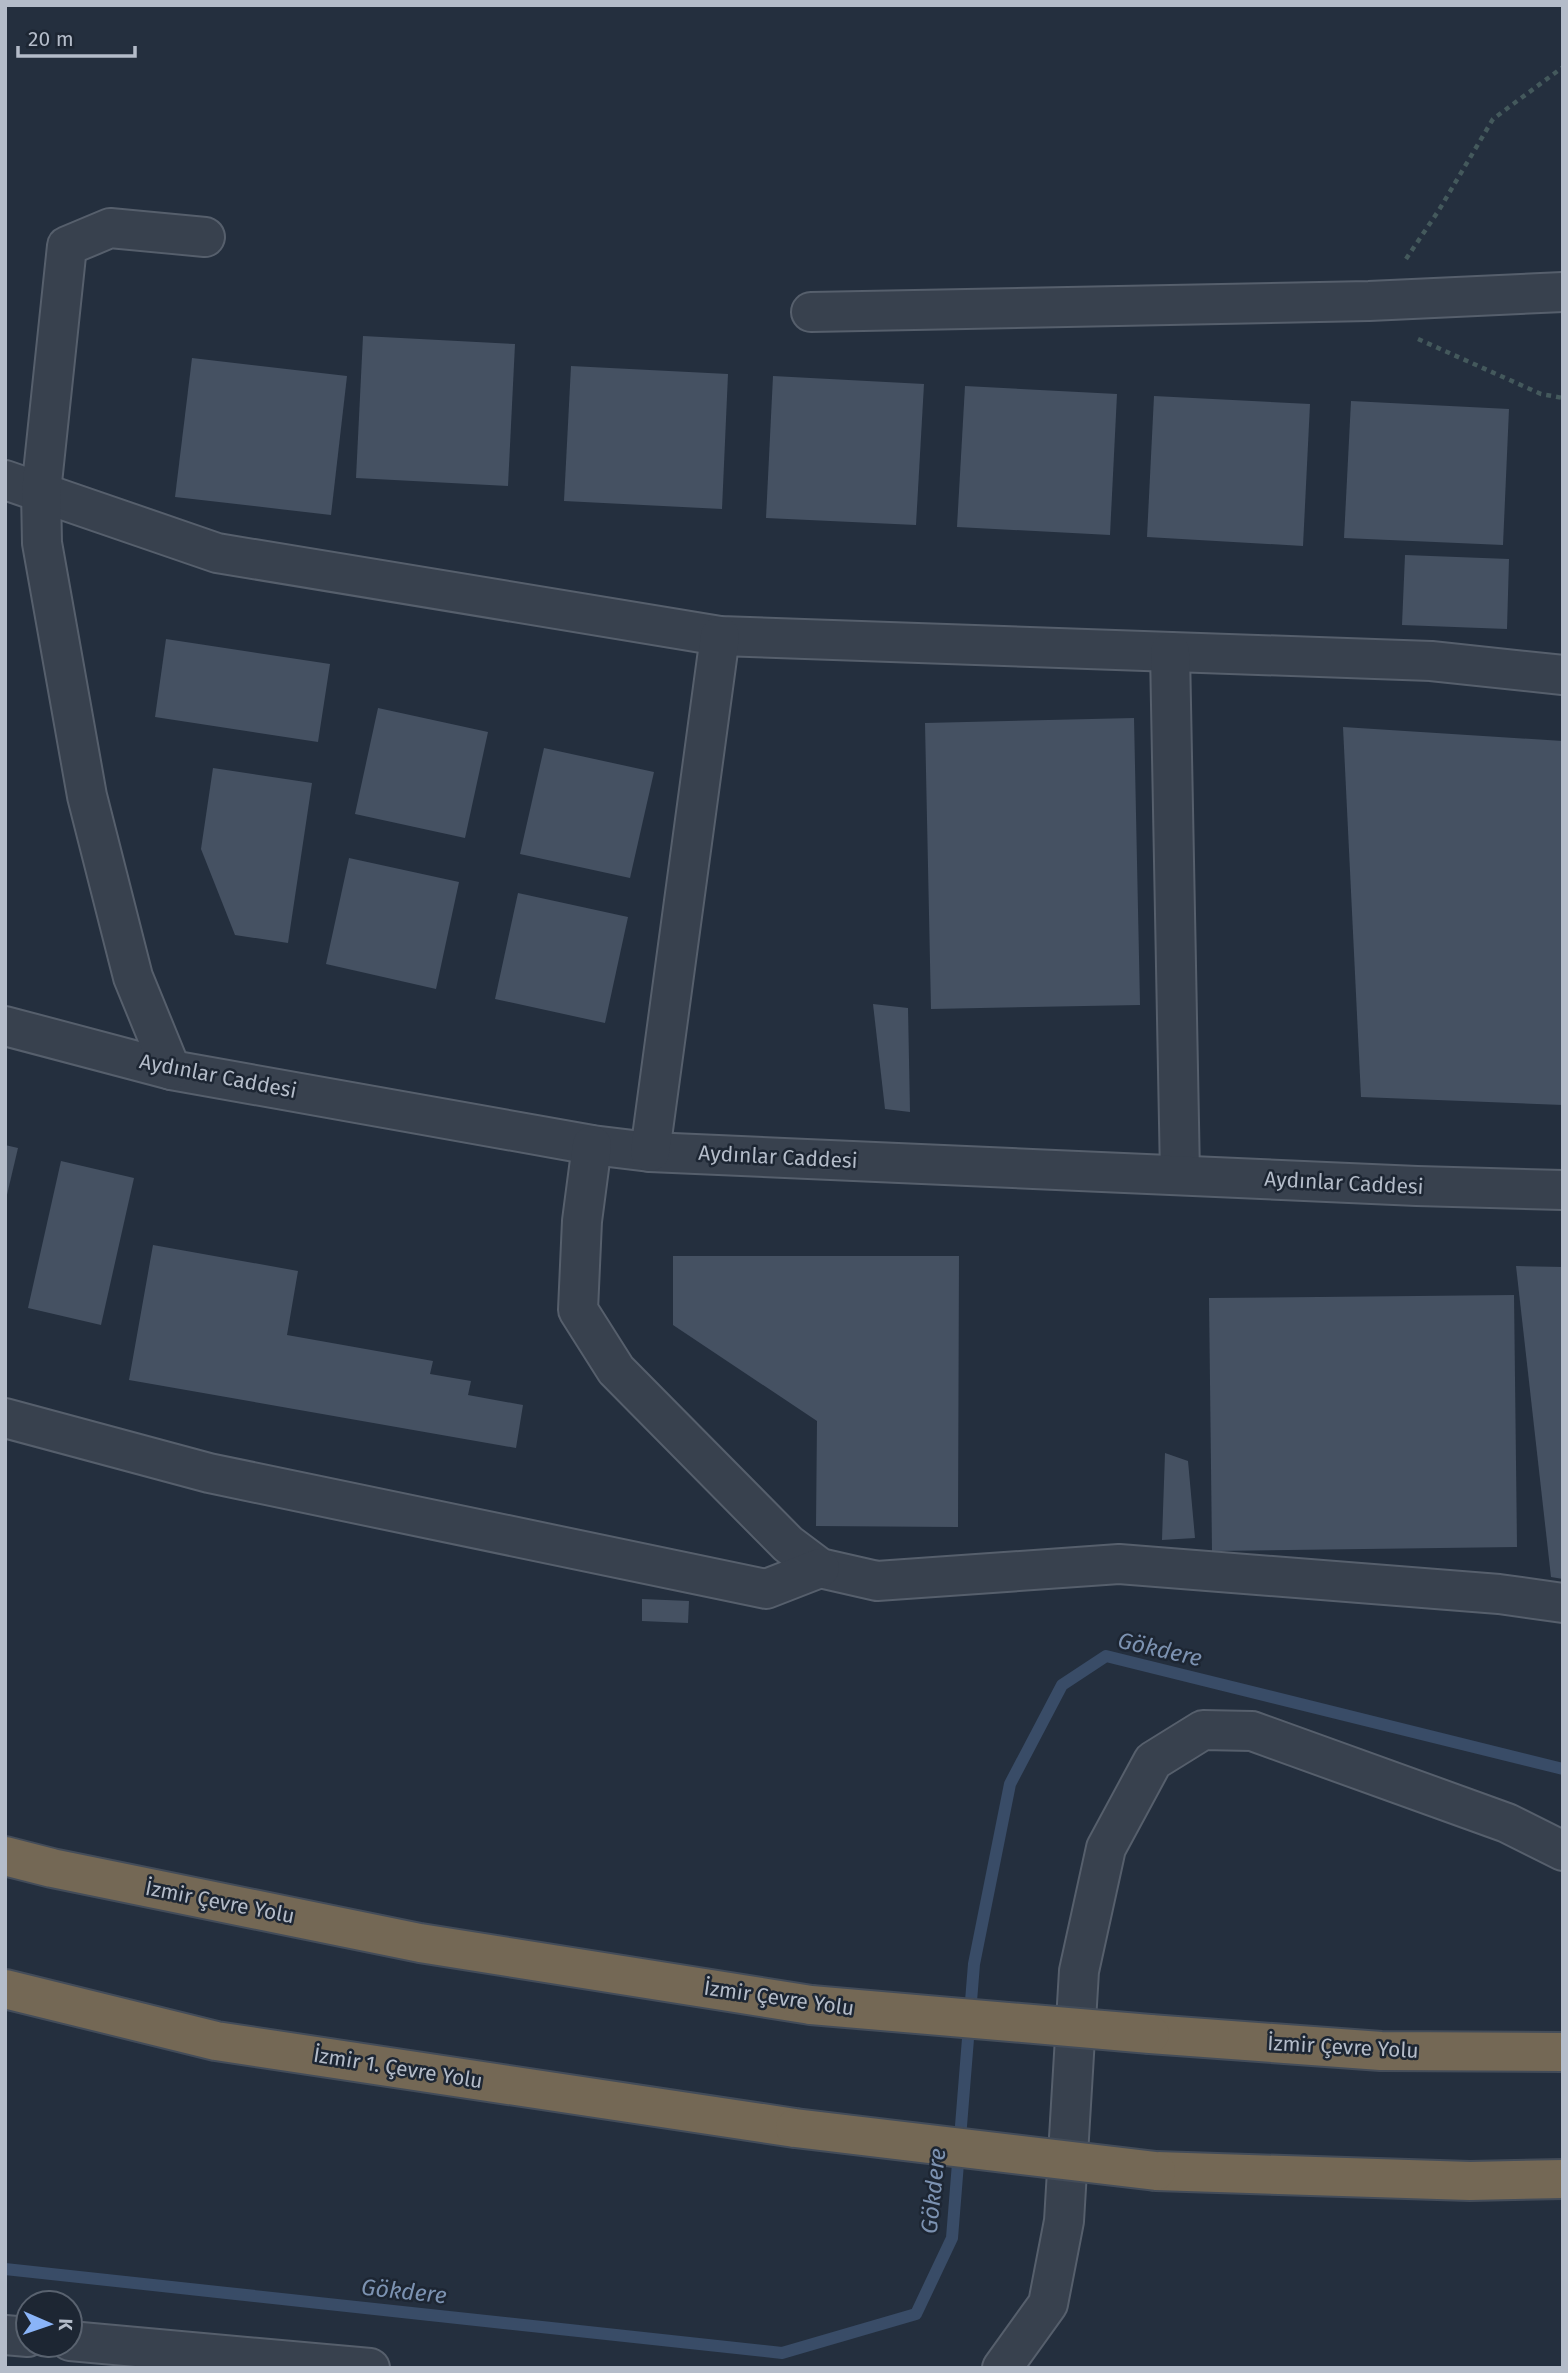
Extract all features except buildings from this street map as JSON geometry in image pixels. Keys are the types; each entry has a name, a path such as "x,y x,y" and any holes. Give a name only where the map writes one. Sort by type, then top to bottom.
{"highway":[{"name":"İzmir Çevre Yolu","path":"5,1856 52,1868 419,1942 811,2005 1381,2051 1563,2052"},
{"name":"İzmir 1. Çevre Yolu","path":"5,1989 216,2041 795,2128 1156,2171 1470,2181 1563,2179"}],"street":[{"path":"170,1070 133,977 87,796 42,543 41,492 67,246 110,228 205,237"},
{"path":"811,312 1369,301 1563,292"},
{"path":"5,480 217,552 720,636 1430,661 1563,675"},
{"path":"650,1152 720,636"},
{"path":"1170,652 1180,1175"},
{"name":"Aydınlar Caddesi","path":"5,1026 170,1070 650,1152 1563,1190"},
{"path":"592,1144 582,1222 578,1310 616,1370 788,1544 820,1568 877,1581 1119,1564 1499,1594 1563,1603"},
{"path":"5,1418 209,1473 766,1590 820,1568"},
{"path":"1002,2368 1048,2304 1065,2221 1079,1971 1106,1847 1153,1761 1203,1730 1252,1731 1507,1824 1563,1851"},
{"path":"84,2342 370,2368"}],"path":[{"path":"1405,261 1493,119 1563,67"},
{"path":"1417,339 1541,394 1563,398"}],"waterway":[{"name":"Gökdere","path":"5,2269 782,2353 916,2314 952,2238 974,1964 1010,1784 1062,1685 1106,1656 1563,1769"}]}
